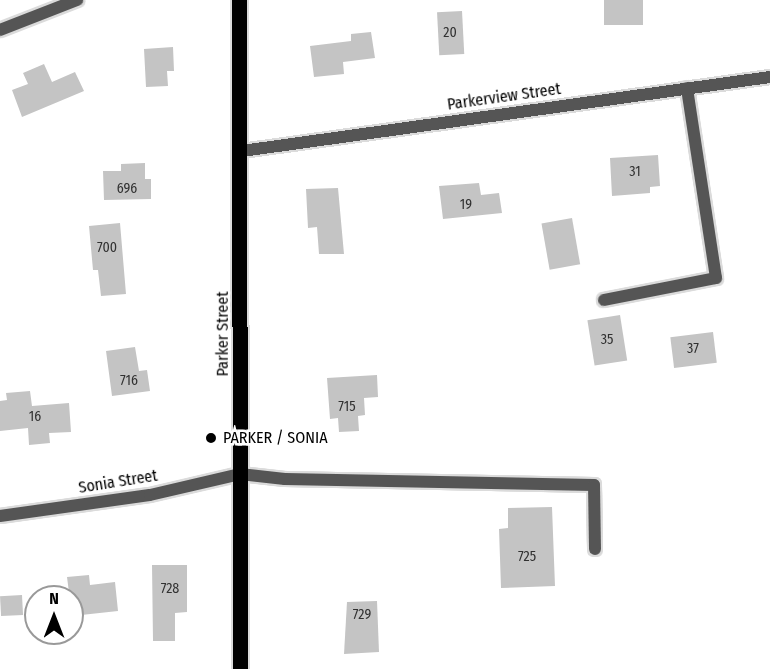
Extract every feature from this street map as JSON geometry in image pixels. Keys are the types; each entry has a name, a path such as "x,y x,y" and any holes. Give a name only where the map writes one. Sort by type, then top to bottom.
{"main road":[{"name":"Parker Street","path":"239,0 242,151 240,669"}],"street":[{"path":"0,30 77,0"},
{"name":"Parkerview Street","path":"242,151 770,77"},
{"path":"604,300 716,278 687,88"},
{"name":"Sonia Street","path":"0,516 150,495 240,474 285,479 594,485 595,549"}],"building":[{"path":"604,0 643,0 643,25 604,25"},
{"path":"462,11 464,54 439,55 437,12"},
{"path":"371,32 375,58 343,62 344,74 314,77 310,46 351,41 351,34"},
{"path":"173,47 174,71 167,71 168,86 146,87 144,49"},
{"path":"44,64 52,82 75,72 84,91 22,117 12,90 28,84 23,73"},
{"path":"658,155 660,186 650,187 650,193 612,196 610,158"},
{"path":"145,163 145,179 151,179 151,199 104,200 103,171 121,171 121,164"},
{"path":"479,183 481,195 499,193 502,213 443,219 439,186"},
{"path":"338,188 344,254 319,254 317,227 308,228 306,189"},
{"path":"572,218 580,264 550,270 541,223"},
{"path":"120,223 126,294 101,296 98,270 93,270 89,226"},
{"path":"620,315 627,360 595,366 587,320"},
{"path":"713,332 717,363 674,368 670,337"},
{"path":"135,347 139,371 147,370 150,391 112,396 106,351"},
{"path":"377,375 378,397 364,398 365,415 358,416 359,431 339,432 338,418 330,419 327,378"},
{"path":"30,391 32,406 69,403 71,432 49,433 50,443 29,445 28,428 0,431 0,401 7,400 6,393"},
{"path":"552,507 555,586 501,588 499,529 508,528 508,508"},
{"path":"152,565 187,565 187,612 175,613 175,641 153,641"},
{"path":"89,575 90,585 115,582 118,611 84,615 84,585 68,585 67,577"},
{"path":"22,595 23,615 1,616 0,596"},
{"path":"377,601 379,652 344,654 347,602"}],"place":[{"name":"PARKER / SONIA","path":"211,438"}]}
